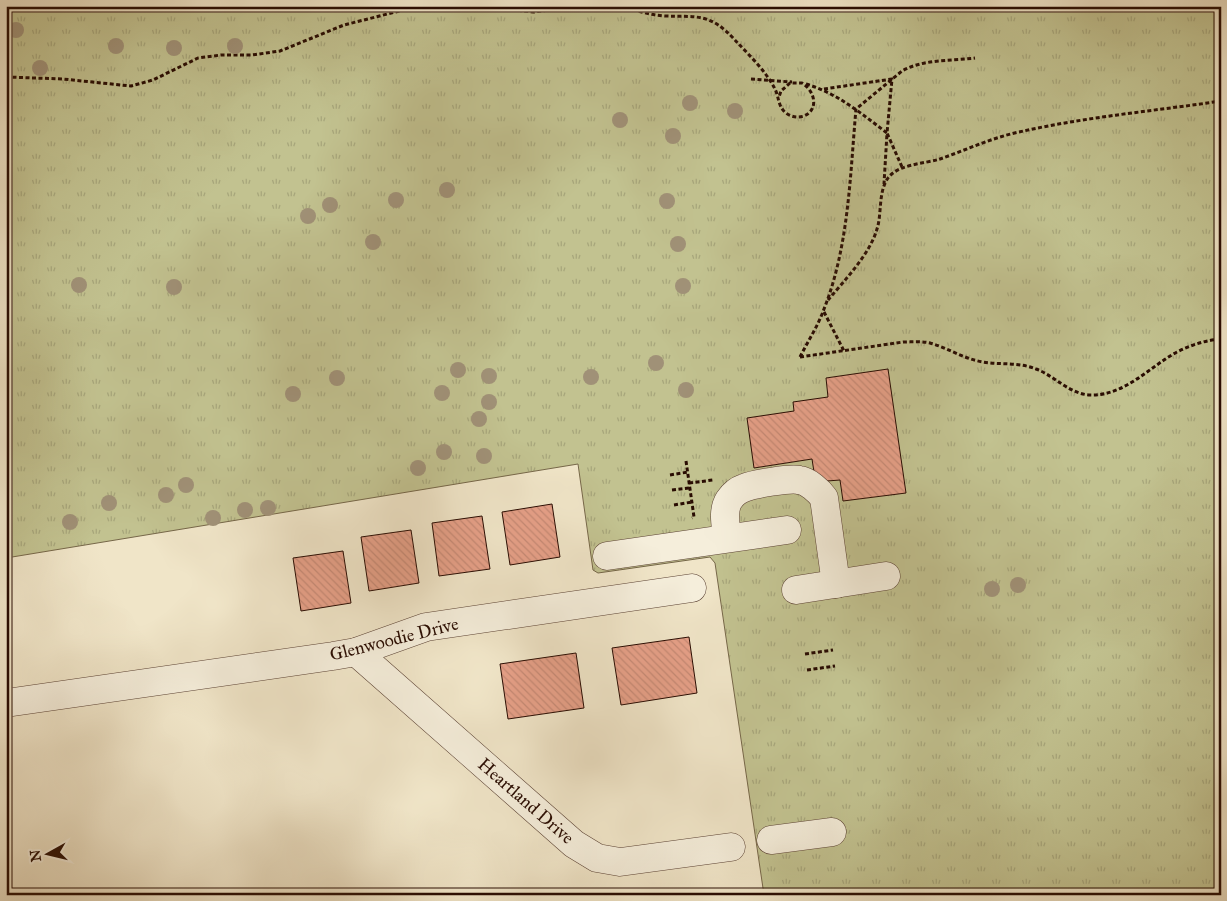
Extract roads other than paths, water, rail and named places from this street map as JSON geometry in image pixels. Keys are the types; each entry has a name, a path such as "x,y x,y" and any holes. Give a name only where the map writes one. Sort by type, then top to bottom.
{"street":[{"path":"727,538 726,507 730,498 736,492 750,486 794,479 802,480 824,498 836,584"},
{"path":"607,556 787,530"},
{"path":"796,590 886,576"},
{"name":"Glenwoodie Drive","path":"6,703 356,652 409,632 434,626 692,588"},
{"name":"Heartland Drive","path":"356,652 574,844 591,854 620,862 730,847"},
{"path":"771,840 832,832"}]}
